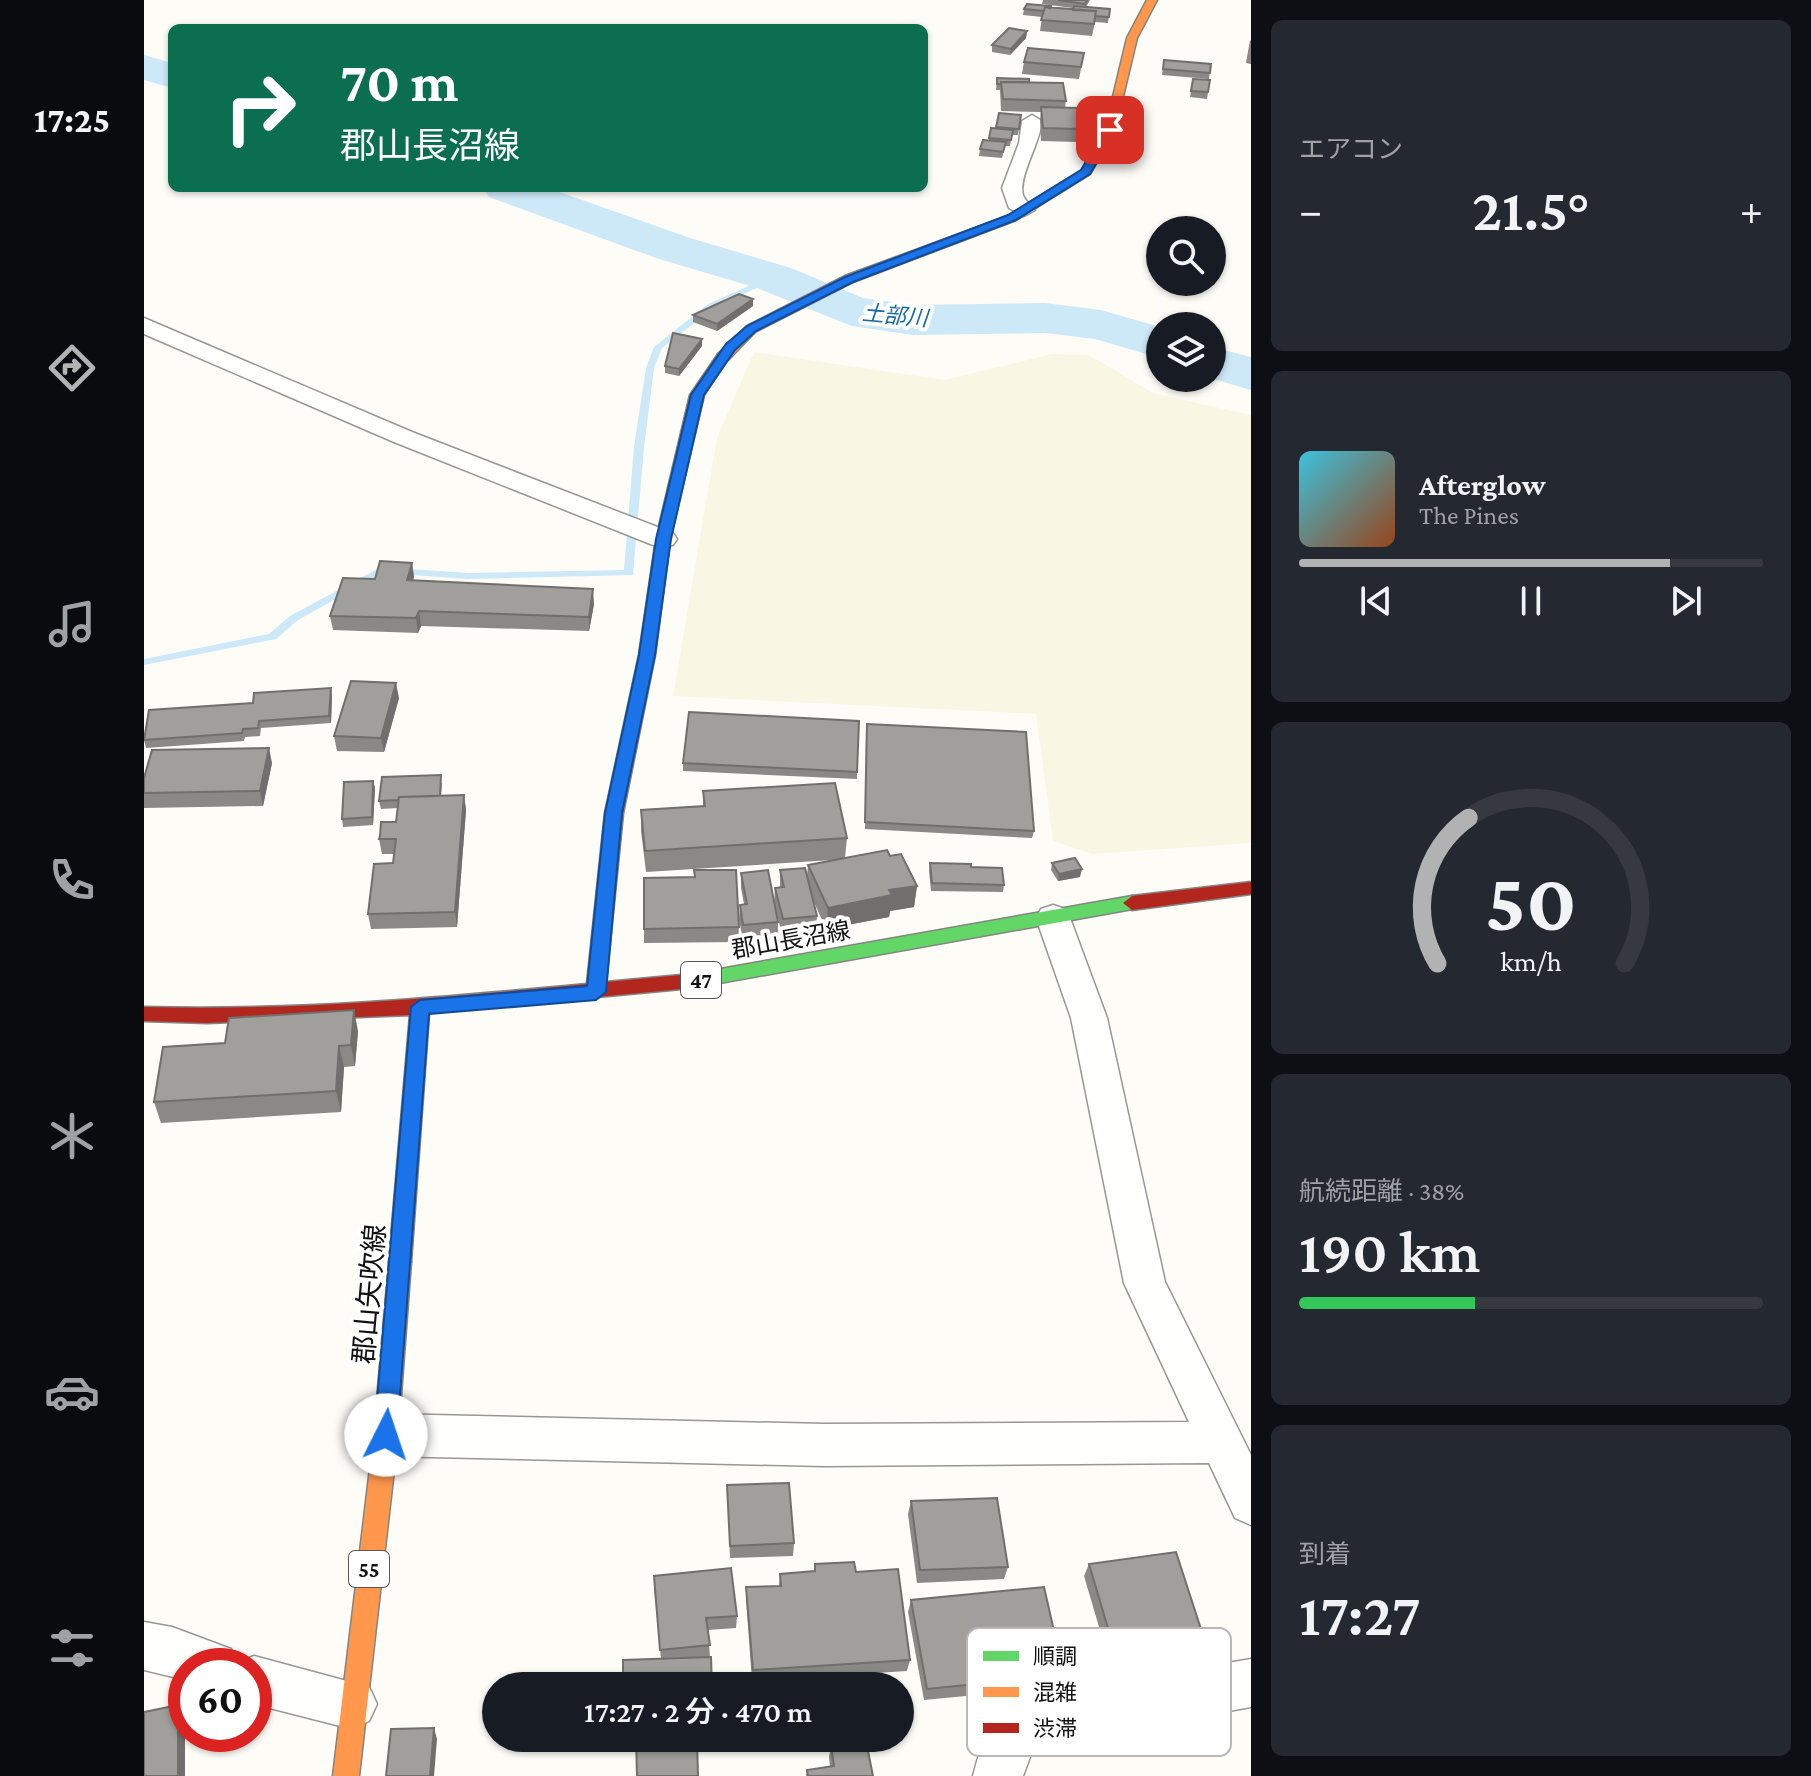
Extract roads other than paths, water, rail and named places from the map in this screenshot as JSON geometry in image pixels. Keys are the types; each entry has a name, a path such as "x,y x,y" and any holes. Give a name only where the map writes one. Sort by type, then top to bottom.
{"main road":[{"path":"596,992 614,813 647,655 663,539 697,395 730,347 751,329 808,298 1024,210 1086,172 1110,130 1132,38 1152,0"},
{"name":"郡山長沼線","path":"144,1014 207,1016 420,1007 682,983 1178,896 1251,888"},
{"name":"郡山矢吹線","path":"346,1776 352,1704 386,1435 420,1007"}],"street":[{"path":"1024,210 1011,195 1012,182 1030,143 1032,121"},
{"path":"144,325 403,437 663,539"},
{"path":"1053,918 1089,1018 1145,1283 1251,1503"},
{"path":"386,1435 824,1445 1222,1442"},
{"path":"144,1646 168,1650"},
{"path":"1231,1687 1251,1683"},
{"path":"272,1684 352,1704"},
{"path":"998,1776 1004,1756"}],"waterway":[{"name":"土部川","path":"144,67 168,75"},
{"name":"土部川","path":"516,192 673,248 774,278 852,311 913,320 1045,318 1101,325 1146,339"},
{"path":"144,662 272,637 294,618 381,570 468,576 629,573 639,447 650,368 658,347 711,306 774,278"},
{"name":"土部川","path":"1226,366 1251,374"}]}
